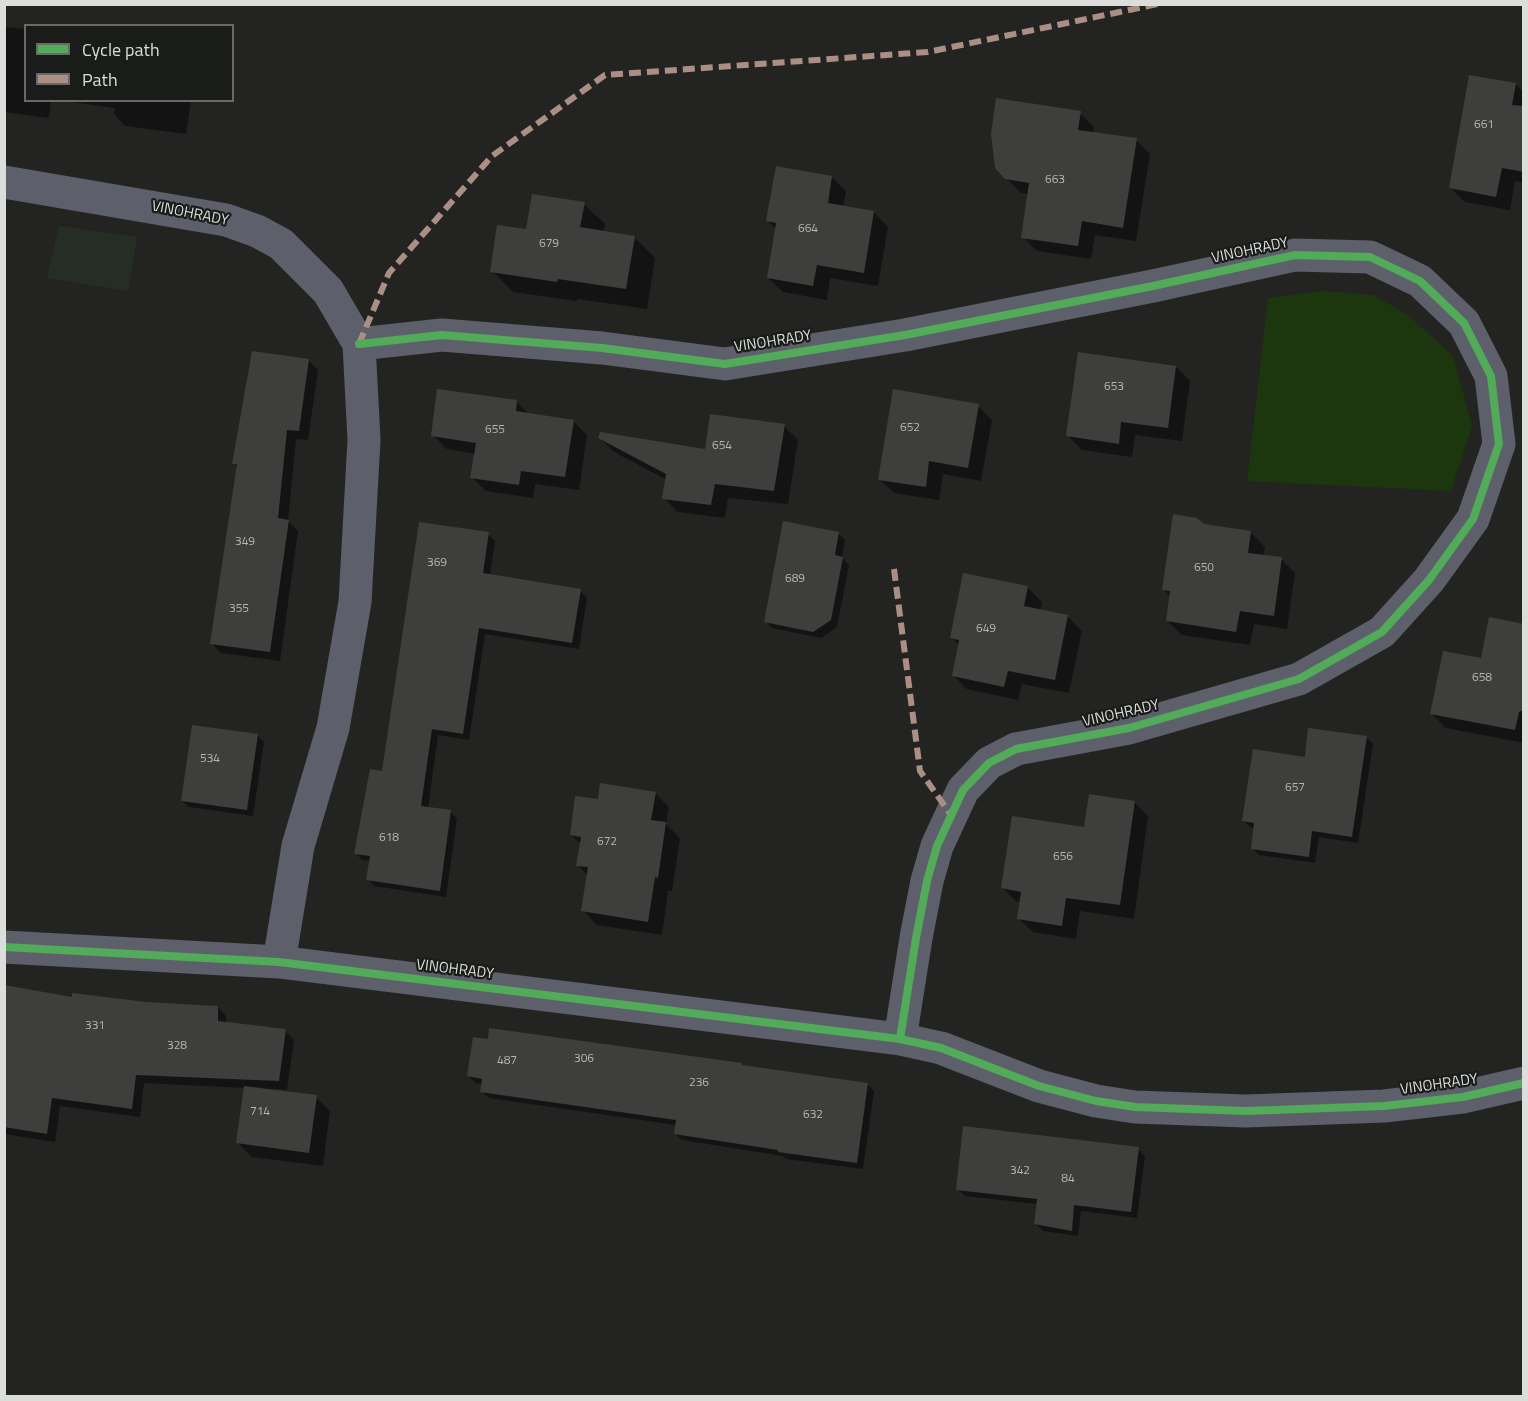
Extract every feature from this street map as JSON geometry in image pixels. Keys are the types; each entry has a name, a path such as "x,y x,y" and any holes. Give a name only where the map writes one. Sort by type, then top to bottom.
{"street":[{"name":"VINOHRADY","path":"4,182 226,220 257,231 281,244 328,291 359,344 364,440 355,602 333,728 298,846 279,962"},
{"name":"VINOHRADY","path":"359,344 442,335 602,348 725,364 905,334 1153,286 1296,255 1370,257 1420,281 1464,323 1491,376 1499,444 1473,519 1429,580 1382,632 1299,679 1130,728 1016,749 989,763 963,790 937,846 927,881 916,938 900,1040"},
{"name":"VINOHRADY","path":"4,947 279,962 900,1040 941,1048 1039,1086 1096,1101 1135,1107 1246,1111 1384,1106 1463,1097 1524,1083"}],"shaded area":[{"path":"59,226 137,237 128,291 47,278"}],"green space":[{"path":"1322,291 1373,295 1408,315 1453,356 1472,426 1451,491 1247,481 1268,298"}],"building":[{"path":"1469,75 1516,83 1512,105 1524,106 1524,172 1502,168 1496,197 1449,188"},
{"path":"996,98 1081,111 1078,130 1137,138 1123,228 1082,221 1078,246 1021,238 1029,183 1005,179 995,168 991,134"},
{"path":"776,166 832,176 828,203 874,211 864,273 817,265 813,286 767,278 776,223 766,221"},
{"path":"532,194 585,202 580,227 635,236 626,289 490,272 497,225 526,229"},
{"path":"252,351 309,359 299,431 287,430 278,518 289,520 270,652 210,644 237,464 232,464"},
{"path":"1078,352 1176,366 1168,428 1121,422 1119,444 1066,436"},
{"path":"437,389 517,400 516,411 574,420 565,477 521,471 519,485 470,478 476,443 431,436"},
{"path":"893,389 979,404 968,468 929,461 926,487 878,480"},
{"path":"710,414 785,424 774,491 715,484 711,505 662,499 666,474 598,438 600,432 705,449"},
{"path":"1173,514 1197,518 1204,524 1251,531 1248,553 1282,557 1274,616 1240,611 1236,632 1166,621 1170,591 1162,590"},
{"path":"783,521 839,532 835,555 843,557 831,620 813,632 764,622"},
{"path":"419,522 489,532 483,573 581,589 572,643 479,628 463,734 432,729 421,806 451,810 440,891 366,880 370,856 354,854 370,769 382,771"},
{"path":"963,573 1028,586 1024,606 1068,615 1055,680 1008,671 1004,687 952,676 959,640 950,638"},
{"path":"1489,617 1524,624 1524,709 1519,712 1515,730 1430,714 1443,651 1481,658"},
{"path":"192,725 258,734 247,810 181,801"},
{"path":"1308,728 1367,736 1352,837 1312,831 1309,857 1251,849 1254,823 1242,821 1253,749 1305,757"},
{"path":"600,783 656,792 651,820 666,822 658,878 655,877 648,922 581,911 588,867 576,866 581,837 570,835 575,796 598,799"},
{"path":"1089,794 1135,801 1120,905 1066,898 1062,926 1017,919 1021,892 1001,888 1012,816 1084,827"},
{"path":"4,985 72,997 72,993 146,1002 218,1006 218,1021 286,1029 279,1081 136,1075 132,1109 52,1098 47,1134 4,1127"},
{"path":"489,1028 868,1083 857,1163 674,1134 676,1120 480,1092 482,1079 467,1076 473,1037 488,1039"},
{"path":"244,1086 317,1095 309,1153 236,1143"},
{"path":"963,1126 1139,1147 1131,1212 1074,1205 1072,1231 1034,1224 1037,1199 956,1190"}],"marked path":[{"path":"359,344 389,273 492,156 605,75 928,52 1158,4"},
{"path":"894,569 920,771 951,815"}],"cycle path":[{"path":"359,344 442,335 602,348 725,364 905,335 1153,286 1295,255 1370,257 1420,281 1464,323 1491,376 1499,444 1473,519 1429,580 1382,632 1299,679 1129,728 1016,749 989,763 963,790 937,846 927,881 916,938 900,1039"},
{"path":"4,947 279,962 900,1039 941,1048 1039,1086 1096,1101 1135,1107 1246,1111 1384,1106 1463,1097 1524,1083"}]}
